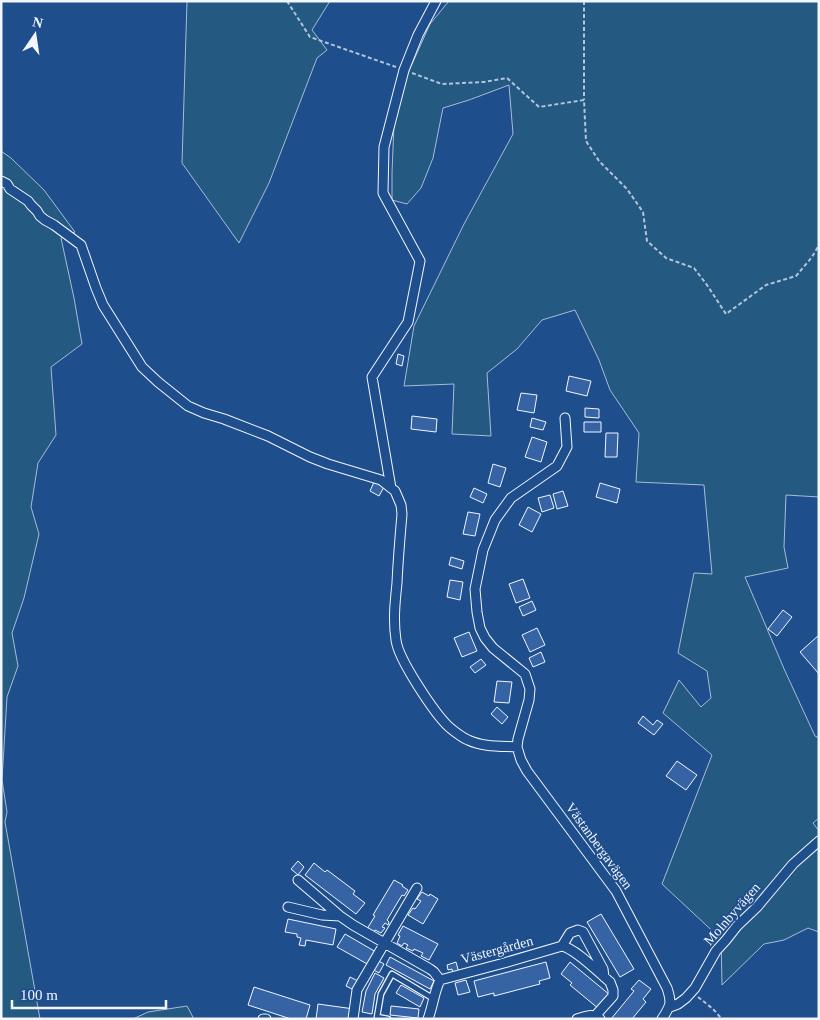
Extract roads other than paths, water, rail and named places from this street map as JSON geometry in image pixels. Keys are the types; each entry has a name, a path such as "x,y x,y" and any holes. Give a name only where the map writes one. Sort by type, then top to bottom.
{"street":[{"path":"391,488 372,376 408,322 420,261 383,193 384,147 404,70 418,35 436,1"},
{"path":"1,181 28,200 30,205 44,220 81,245 106,310 142,366 173,395 188,406 204,414 268,436 328,464 381,480 395,491 401,505 402,514 394,620 399,653 422,692 448,726 458,735 479,743 517,747 530,700 530,689 524,674 494,648 485,638 480,628 475,588 483,550 495,520 511,498 557,466 567,447 565,418"},
{"name":"Västanbergavägen","path":"517,747 527,771 616,891 667,988 671,1000 670,1007"},
{"name":"Molnbyvägen","path":"670,1007 682,1001 692,992 716,952 726,940 793,864 819,841"},
{"path":"298,880 353,925 434,972 440,980 428,1019"},
{"path":"353,1019 357,990 417,888"},
{"path":"288,907 322,915 340,916"},
{"name":"Västergården","path":"440,980 504,964 562,946 570,934 580,930 583,932 603,970 604,978 612,986 613,996 598,1017"},
{"path":"562,946 569,949 604,978"},
{"path":"662,1019 670,1007"},
{"path":"577,1019 598,1017"}],"lane":[{"path":"388,1019 377,1017 381,994 392,974 434,999"}]}
